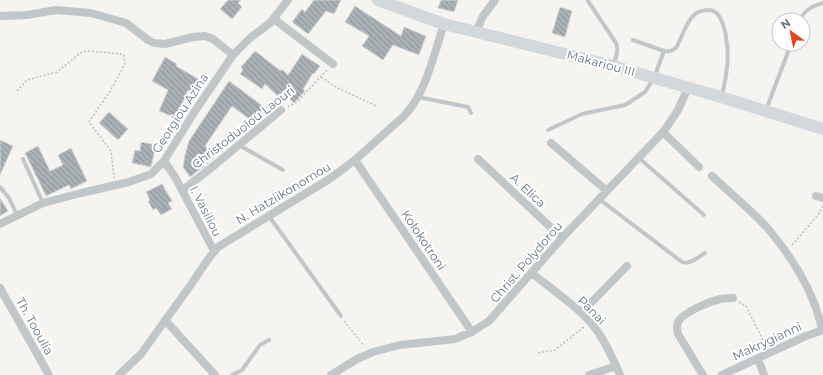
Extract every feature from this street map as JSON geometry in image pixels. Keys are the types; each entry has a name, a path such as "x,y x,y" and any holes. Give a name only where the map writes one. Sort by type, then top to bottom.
{"main road":[{"name":"Makariou III","path":"378,0 444,24 613,66 721,97 823,129"}],"street":[{"name":"Georgiou Azina","path":"0,224 43,203 115,186 151,174 164,161 195,110 241,46 274,18 288,0"},
{"path":"476,32 482,16 495,0"},
{"path":"0,16 27,15 56,10 90,13 126,23 154,43 165,44 193,37 205,36 213,39 234,55"},
{"path":"274,18 333,64"},
{"name":"N. Hatziikonomou","path":"119,375 141,354 214,251 228,240 331,178 355,160 411,110 418,97 444,24"},
{"name":"Christ. Polydorou","path":"331,375 369,353 400,345 455,339 472,332 489,321 562,238 662,132 678,110 688,88"},
{"name":"Christoduolou Laouri","path":"183,190 281,110"},
{"path":"662,132 699,167"},
{"path":"551,143 607,190"},
{"name":"A. Elica","path":"478,159 562,238"},
{"name":"Kolokotroni","path":"355,160 472,332"},
{"name":"I. Vasiliou","path":"164,161 176,177 214,251"},
{"path":"712,176 769,230 786,252 799,272 812,298 820,316 823,330"},
{"path":"580,313 627,266"},
{"name":"Panai","path":"532,273 590,322 602,337 620,375"},
{"name":"Th. Tooulia","path":"0,288 49,375"},
{"path":"703,375 678,334 677,323 684,315 706,304 724,298 733,298"},
{"path":"165,320 215,375"},
{"name":"Makrygianni","path":"722,375 806,336 823,330"},
{"path":"758,359 764,375"},
{"path":"589,375 616,366"}],"lane":[{"path":"588,1 616,43 618,53 613,66"},
{"path":"805,12 823,3"},
{"path":"633,40 668,52 676,48 693,15 706,10 717,13 726,36 728,51 728,67 721,97"},
{"path":"548,130 582,114 625,105 645,92 654,78 664,51"},
{"path":"766,111 788,52"},
{"path":"418,97 468,108 471,113"},
{"path":"239,145 283,170"},
{"path":"639,158 704,215"},
{"path":"23,159 43,203"},
{"path":"0,187 9,198 17,215"},
{"path":"599,199 685,264 705,253"},
{"path":"269,215 341,316"},
{"path":"232,375 242,370 260,345 269,340"}],"path":[{"path":"17,91 27,80 58,72 82,52 88,51 124,55 125,64 109,93 88,122 111,151 115,186"},
{"name":"Christoduolou Laouri","path":"281,110 298,100 333,64"},
{"path":"321,77 336,87 376,106"},
{"path":"786,252 818,215 823,205"},
{"path":"733,298 746,306 770,353"},
{"path":"341,316 369,353"},
{"path":"538,353 555,350 590,322"}],"building":[{"path":"228,0 241,0 238,3 242,7 232,19 220,9"},
{"path":"314,0 341,0 334,14 326,11 308,34 292,22 302,9 305,12"},
{"path":"441,0 458,0 454,12 438,8"},
{"path":"355,6 401,36 404,27 426,36 419,55 393,45 383,60 362,46 369,36 345,22"},
{"path":"560,7 572,11 565,37 552,33"},
{"path":"255,51 281,71 282,69 288,75 302,54 320,66 314,74 313,73 303,89 305,91 294,103 286,95 282,100 265,84 262,89 240,74 243,70 241,67"},
{"path":"165,57 177,64 176,66 205,83 197,96 188,90 176,118 159,111 168,90 152,81"},
{"path":"229,81 264,107 253,122 232,106 205,146 215,157 190,177 183,167 189,141"},
{"path":"109,112 128,129 118,140 99,123"},
{"path":"0,140 13,146 0,175"},
{"path":"141,142 156,145 151,167 132,163 135,150 140,151"},
{"path":"38,146 50,171 63,165 58,155 71,148 87,181 71,189 69,185 46,196 25,153"},
{"path":"162,184 172,201 168,203 172,209 161,215 156,208 153,210 148,201 150,200 146,192"},
{"path":"0,198 8,211 0,216"}]}
